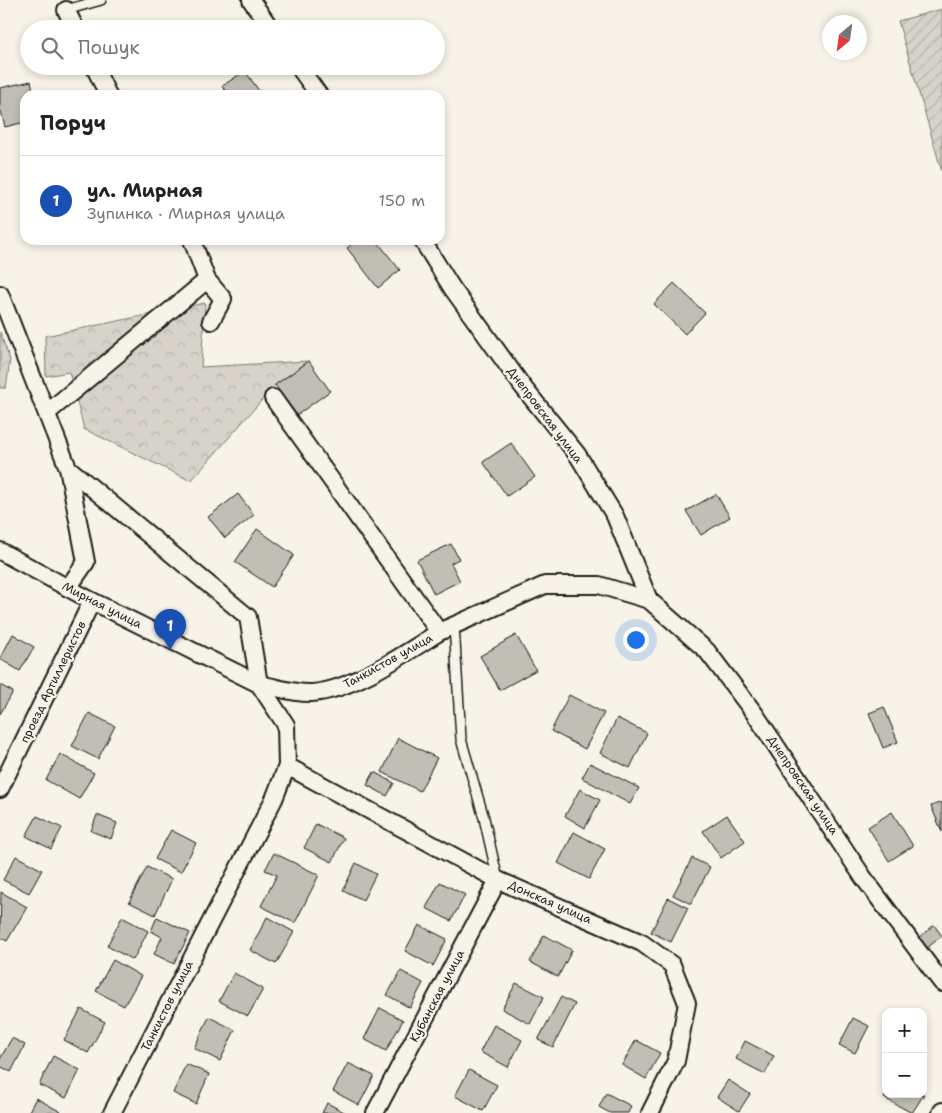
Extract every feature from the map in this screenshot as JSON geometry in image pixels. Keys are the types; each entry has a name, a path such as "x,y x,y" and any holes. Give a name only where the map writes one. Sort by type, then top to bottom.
{"street":[{"path":"251,0 265,20"},
{"path":"66,10 71,20"},
{"path":"98,75 106,90"},
{"path":"305,75 315,90"},
{"path":"194,245 207,280 223,299 211,321"},
{"name":"Днепровская улица","path":"425,245 452,288 523,387 577,454 616,516 649,600"},
{"path":"48,412 207,280"},
{"path":"0,294 48,412 68,468 86,562 68,588"},
{"name":"Танкистов улица","path":"259,684 310,694 334,690 398,658 446,629 273,398"},
{"path":"68,468 248,617 259,684"},
{"name":"Мирная улица","path":"0,551 92,601 259,684"},
{"name":"Днепровская улица","path":"446,629 545,585 599,585 649,600 707,651 749,706 863,876 942,983"},
{"name":"проезд Артиллеристов","path":"0,789 92,601"},
{"name":"Танкистов улица","path":"112,1113 274,799 287,766 286,725 259,684"},
{"name":"Донская улица","path":"287,766 498,880 642,943 672,965 686,1003 676,1061 650,1113"},
{"name":"Кубанская улица","path":"376,1113 498,880"}],"lane":[{"path":"66,10 101,0"},
{"path":"446,629 462,739 484,818 498,880"}],"green space":[{"path":"942,9 942,172 898,21"},
{"path":"205,303 201,367 309,361 275,385 191,481 84,429 69,372 46,376 45,336"},
{"path":"0,332 10,360 6,388 0,388"}],"building":[{"path":"239,75 248,75 258,90 225,90 222,86"},
{"path":"31,81 33,90 20,90 20,123 5,127 0,107 0,88"},
{"path":"351,245 380,245 400,270 378,288 347,248"},
{"path":"674,283 705,313 685,334 654,304"},
{"path":"309,361 330,391 297,415 275,385"},
{"path":"511,443 535,477 507,496 483,462"},
{"path":"238,494 254,515 225,538 208,517"},
{"path":"716,494 730,517 701,535 686,511"},
{"path":"257,529 294,555 272,587 235,562"},
{"path":"451,544 459,559 451,563 460,581 434,594 417,560"},
{"path":"13,634 34,647 20,671 0,659"},
{"path":"516,635 536,670 500,690 480,656"},
{"path":"0,685 13,692 0,714"},
{"path":"569,695 604,713 585,749 551,731"},
{"path":"884,707 898,742 883,748 869,713"},
{"path":"89,713 115,726 98,759 72,746"},
{"path":"617,718 647,733 630,768 600,753"},
{"path":"398,738 437,758 420,791 382,772"},
{"path":"60,754 94,773 79,799 46,780"},
{"path":"590,763 639,788 630,804 582,778"},
{"path":"374,772 394,783 387,796 367,785"},
{"path":"580,789 600,800 585,828 565,816"},
{"path":"942,802 942,832 931,806"},
{"path":"892,812 913,846 889,861 868,827"},
{"path":"97,815 117,823 111,839 91,831"},
{"path":"727,815 745,841 721,858 703,831"},
{"path":"37,816 62,828 51,849 26,836"},
{"path":"316,824 344,838 332,862 304,848"},
{"path":"171,830 196,843 181,872 155,859"},
{"path":"574,832 605,849 589,879 558,863"},
{"path":"274,853 319,875 295,923 261,906 277,875 265,870"},
{"path":"16,856 42,870 29,893 3,880"},
{"path":"692,858 710,867 691,904 673,895"},
{"path":"356,863 376,874 363,900 343,890"},
{"path":"147,867 172,879 155,915 129,902"},
{"path":"440,882 465,895 451,921 426,908"},
{"path":"1,892 27,907 7,941 0,937"},
{"path":"668,898 688,908 671,942 651,932"},
{"path":"122,917 148,931 133,960 107,946"},
{"path":"157,917 190,933 174,964 154,954 162,937 151,931"},
{"path":"267,917 294,932 276,964 250,950"},
{"path":"419,925 447,939 433,966 405,951"},
{"path":"934,925 942,936 927,948 919,938"},
{"path":"544,935 572,950 558,977 530,962"},
{"path":"113,960 141,976 124,1006 96,991"},
{"path":"401,971 423,983 410,1008 387,995"},
{"path":"234,973 263,989 248,1016 219,1001"},
{"path":"516,983 544,997 530,1024 502,1009"},
{"path":"561,997 575,1004 553,1047 538,1040"},
{"path":"380,1008 403,1020 386,1051 364,1039"},
{"path":"81,1009 105,1022 88,1053 64,1040"},
{"path":"209,1017 235,1030 220,1061 194,1048"},
{"path":"853,1018 869,1026 855,1053 839,1045"},
{"path":"494,1025 522,1040 508,1067 480,1052"},
{"path":"12,1038 25,1045 11,1072 0,1066 0,1059"},
{"path":"636,1040 660,1053 646,1079 622,1065"},
{"path":"745,1041 774,1056 765,1074 736,1059"},
{"path":"53,1056 80,1070 66,1098 39,1085"},
{"path":"348,1063 374,1076 359,1105 333,1091"},
{"path":"186,1064 209,1074 196,1104 173,1093"},
{"path":"469,1070 497,1085 483,1111 455,1096"},
{"path":"728,1080 750,1094 739,1111 717,1097"},
{"path":"606,1093 631,1106 628,1113 610,1113 599,1107"},
{"path":"36,1098 61,1112 28,1113"},
{"path":"884,1098 921,1098 912,1113"},
{"path":"327,1103 346,1113 322,1113"}],"place":[{"name":"ул. Мирная","path":"170,650"}]}
